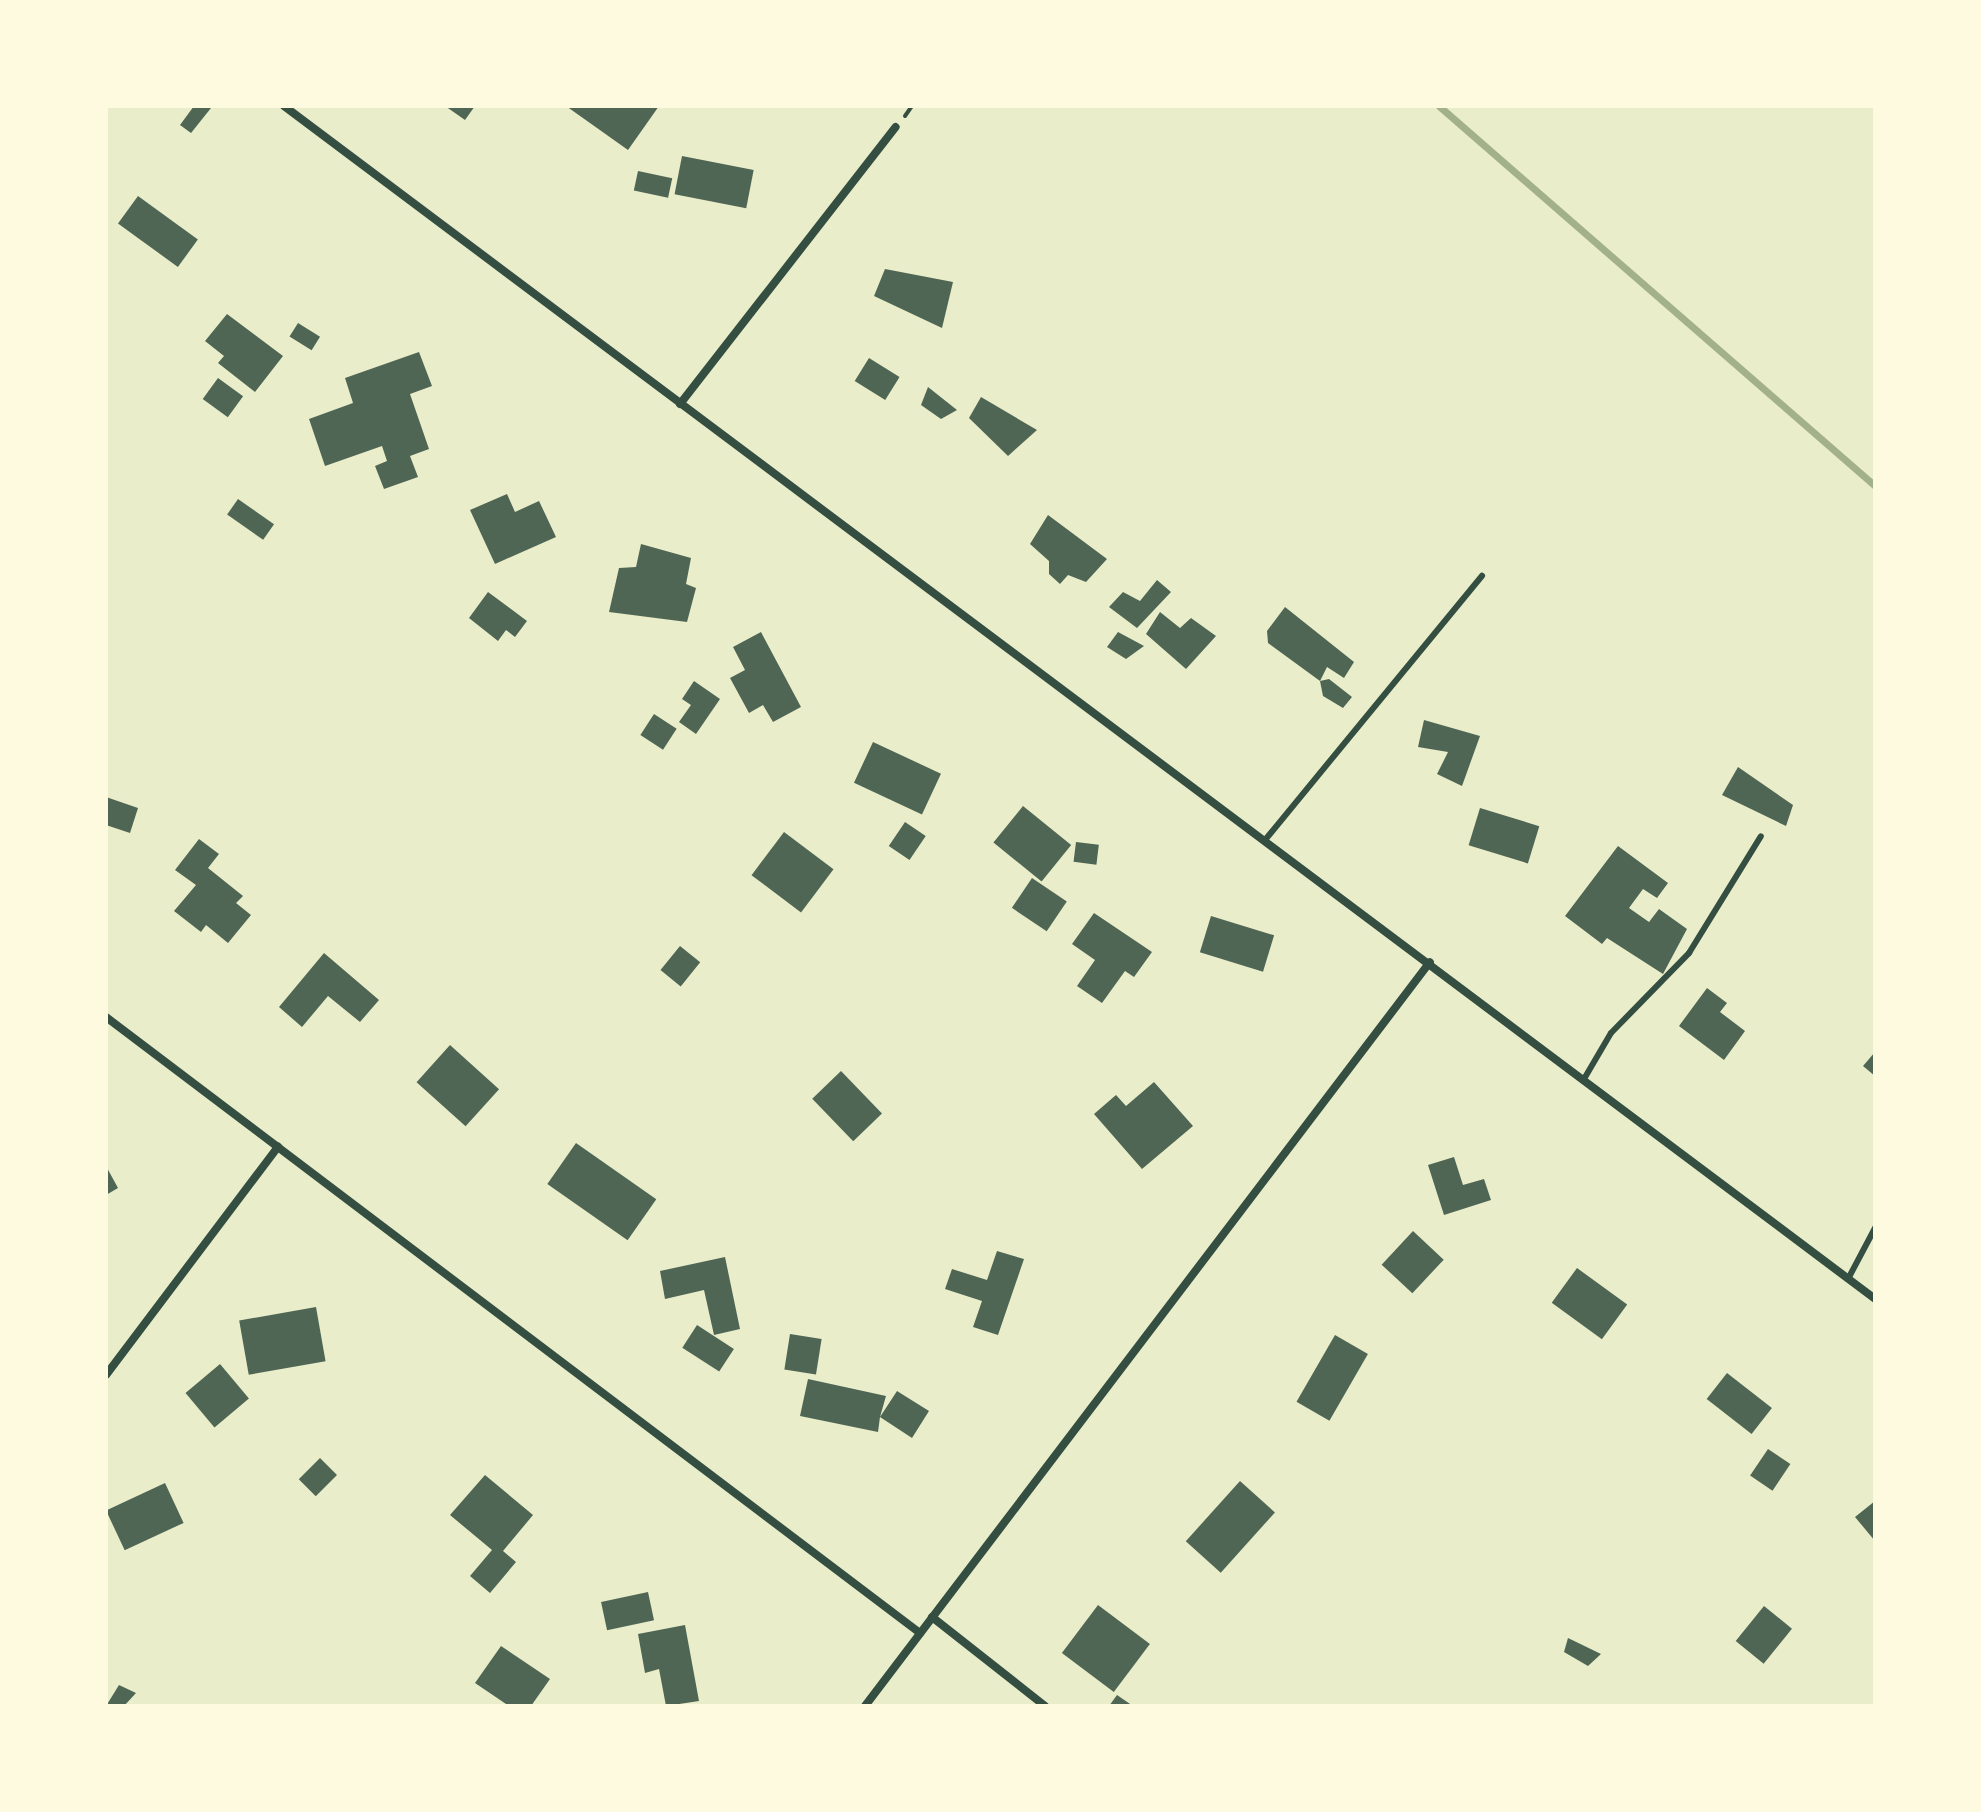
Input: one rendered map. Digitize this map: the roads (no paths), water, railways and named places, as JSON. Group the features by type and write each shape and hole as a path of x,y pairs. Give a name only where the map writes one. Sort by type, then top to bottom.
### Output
{"street":[{"path":"284,106 1430,962 1875,1299"},
{"path":"680,404 896,127"},
{"path":"865,1706 1430,962"},
{"path":"106,1017 920,1633"},
{"path":"106,1375 278,1147"},
{"path":"932,1617 1045,1706"}],"lane":[{"path":"1265,840 1482,576"},
{"path":"1584,1079 1611,1033 1689,953 1761,836"},
{"path":"1848,1279 1875,1228"}],"waterway":[{"path":"1439,106 1875,486"}]}
